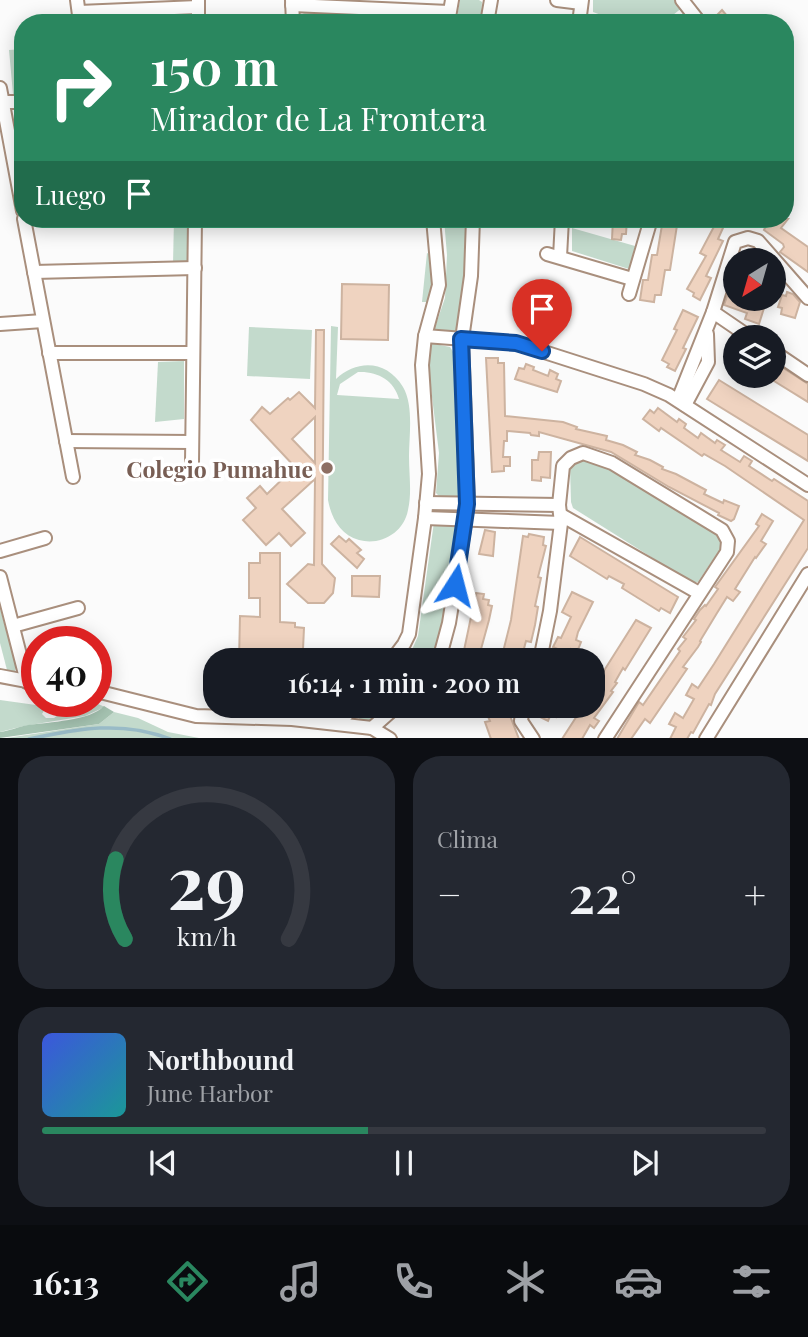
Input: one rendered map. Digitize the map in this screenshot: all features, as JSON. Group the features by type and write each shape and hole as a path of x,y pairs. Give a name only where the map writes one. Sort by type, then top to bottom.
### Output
{"street":[{"path":"557,0 582,1"},
{"path":"682,0 693,14"},
{"path":"292,2 450,12"},
{"path":"79,11 198,4"},
{"path":"0,88 14,161"},
{"path":"26,228 73,477"},
{"path":"192,463 195,228"},
{"path":"401,648 409,634 429,474 422,365 425,336 439,285 434,228"},
{"path":"442,648 449,623 467,504 461,339 471,276 473,228"},
{"path":"560,228 554,256 632,279"},
{"path":"629,294 648,228"},
{"path":"681,403 735,243 743,238 758,241 808,298"},
{"path":"34,272 195,268"},
{"path":"713,312 732,325"},
{"path":"0,324 43,321"},
{"path":"425,336 516,343 644,384 681,403 808,485"},
{"path":"50,353 192,353"},
{"path":"786,360 808,375"},
{"path":"66,442 192,442"},
{"path":"542,648 550,611 563,466 571,458 583,453 612,463 718,527 726,535 727,552 605,738"},
{"path":"426,503 467,504 560,514 699,593"},
{"path":"425,517 465,520 560,514"},
{"path":"0,551 45,538"},
{"path":"706,738 808,574"},
{"path":"0,577 21,650"},
{"path":"13,626 78,608"},
{"path":"1,673 21,679"},
{"path":"112,695 196,716 292,719 339,724 372,728 390,738"},
{"path":"339,724 344,718"},
{"path":"372,728 383,718"},
{"path":"520,718 533,738"}],"green space":[{"path":"460,0 482,2 481,14 458,14"},
{"path":"593,0 678,0 683,7 674,14 593,12"},
{"path":"304,8 393,14 303,14"},
{"path":"9,50 14,50 14,94 13,94"},
{"path":"174,228 192,228 191,265 173,264"},
{"path":"445,228 468,228 459,327 454,334 434,330 445,298 447,255"},
{"path":"572,228 635,246 629,269 572,251"},
{"path":"427,253 435,257 437,277 430,302 422,302"},
{"path":"331,326 338,327 336,379 353,368 371,365 389,372 403,387 410,412 410,490 408,510 402,525 390,536 375,541 352,538 342,530 331,513 328,500","holes":["358,372 384,378 397,392 399,399 337,395 340,384"]},
{"path":"249,327 312,330 310,379 247,376"},
{"path":"430,343 450,347 455,355 457,424 464,493 460,500 441,498 436,493 439,453 429,373"},
{"path":"184,361 184,419 155,422 158,362"},
{"path":"578,459 611,469 721,536 722,546 698,582 691,582 573,508 570,467"},
{"path":"434,522 454,522 458,528 437,648 413,648 418,636"},
{"path":"0,608 16,667 15,671 10,672 7,670 0,643"},
{"path":"0,700 21,703 21,717 79,717 24,726 0,732"},
{"path":"114,712 138,718 168,732 199,738 7,738 99,724 112,717"},
{"path":"108,717 99,724 0,738 0,732 79,718"},
{"path":"359,718 376,718 369,724 359,721"}],"building":[{"path":"613,228 626,228 621,240 612,239"},
{"path":"662,228 677,228 670,270 665,270 661,295 655,295 654,302 640,300 643,280 648,280 652,255 657,255"},
{"path":"713,228 723,228 718,239 723,241 706,276 711,278 700,300 687,289 706,256 700,253"},
{"path":"765,228 781,228 808,247 808,272 786,256 783,244 764,230"},
{"path":"342,284 389,285 388,340 341,339"},
{"path":"787,292 793,294 800,302 795,318 781,314 786,312"},
{"path":"683,310 698,317 675,371 667,367 669,364 662,360 677,330 674,329"},
{"path":"744,312 763,312 759,324 745,319 747,313"},
{"path":"316,330 324,330 322,564 335,578 333,593 324,603 308,603 287,584 308,564 314,565 315,479 282,509 305,533 291,546 279,533 266,545 243,520 256,508 247,498 260,486 267,494 295,467 251,420 262,407 270,414 299,392 315,408","holes":["315,417 315,463 292,439"]},
{"path":"486,358 498,358 498,363 504,363 505,416 563,422 577,427 576,429 607,436 606,440 637,452 635,455 650,460 663,467 662,469 706,490 704,494 723,503 724,500 739,506 734,519 731,521 718,515 719,513 611,452 539,432 539,436 507,431 503,457 510,457 510,466 504,466 504,471 492,472"},
{"path":"526,364 548,376 550,370 558,374 556,379 561,381 557,392 515,379 519,368 524,369"},
{"path":"786,370 808,384 808,402 785,388"},
{"path":"719,380 723,382 723,388 732,388 808,435 808,461 707,399"},
{"path":"658,408 677,422 679,419 686,424 684,428 698,438 701,433 715,443 717,440 725,445 721,450 740,462 744,456 752,461 749,466 808,501 808,548 715,694 711,705 709,704 688,738 670,738 676,727 669,724 675,713 683,718 694,699 686,695 692,684 698,688 804,520 725,466 704,454 702,456 643,419 650,410 654,413"},
{"path":"539,452 551,452 550,478 541,477 541,481 532,480 532,460 538,460"},
{"path":"762,514 773,521 761,541 766,544 735,589 740,592 733,601 727,597 683,667 687,669 650,723 645,719 632,738 618,738 639,702 643,705 680,651 678,649 686,639 683,637 759,526 756,524"},
{"path":"485,530 495,532 493,556 479,554"},
{"path":"529,534 544,537 543,545 546,546 538,577 541,578 535,606 538,607 535,625 531,642 526,641 524,648 504,648 511,620 523,536 528,537"},
{"path":"339,536 346,542 349,539 361,550 357,553 364,559 357,568 331,544"},
{"path":"580,537 678,597 670,613 661,608 659,611 622,588 624,584 609,576 607,579 570,556"},
{"path":"260,553 280,553 280,622 295,623 295,627 304,628 303,648 239,648 240,616 260,617 260,598 249,598 249,563 260,563"},
{"path":"352,576 380,576 379,597 352,596"},
{"path":"572,592 593,602 578,632 576,640 581,642 579,648 553,647 558,637 561,638 571,617 562,612"},
{"path":"476,593 484,594 483,599 489,600 488,605 492,606 481,648 465,648"},
{"path":"636,620 651,628 625,670 623,668 611,691 613,692 605,703 605,669"},
{"path":"489,718 511,718 519,738 491,738 485,722 490,721"},
{"path":"576,718 594,718 599,721 594,728 590,725 583,738 563,738"}],"waterway":[{"path":"34,738 100,728 135,730 167,738"}],"place":[{"name":"Colegio Pumahue","path":"327,468"}],"route":[{"path":"455,585 467,504 461,339 516,343 542,351"}]}
